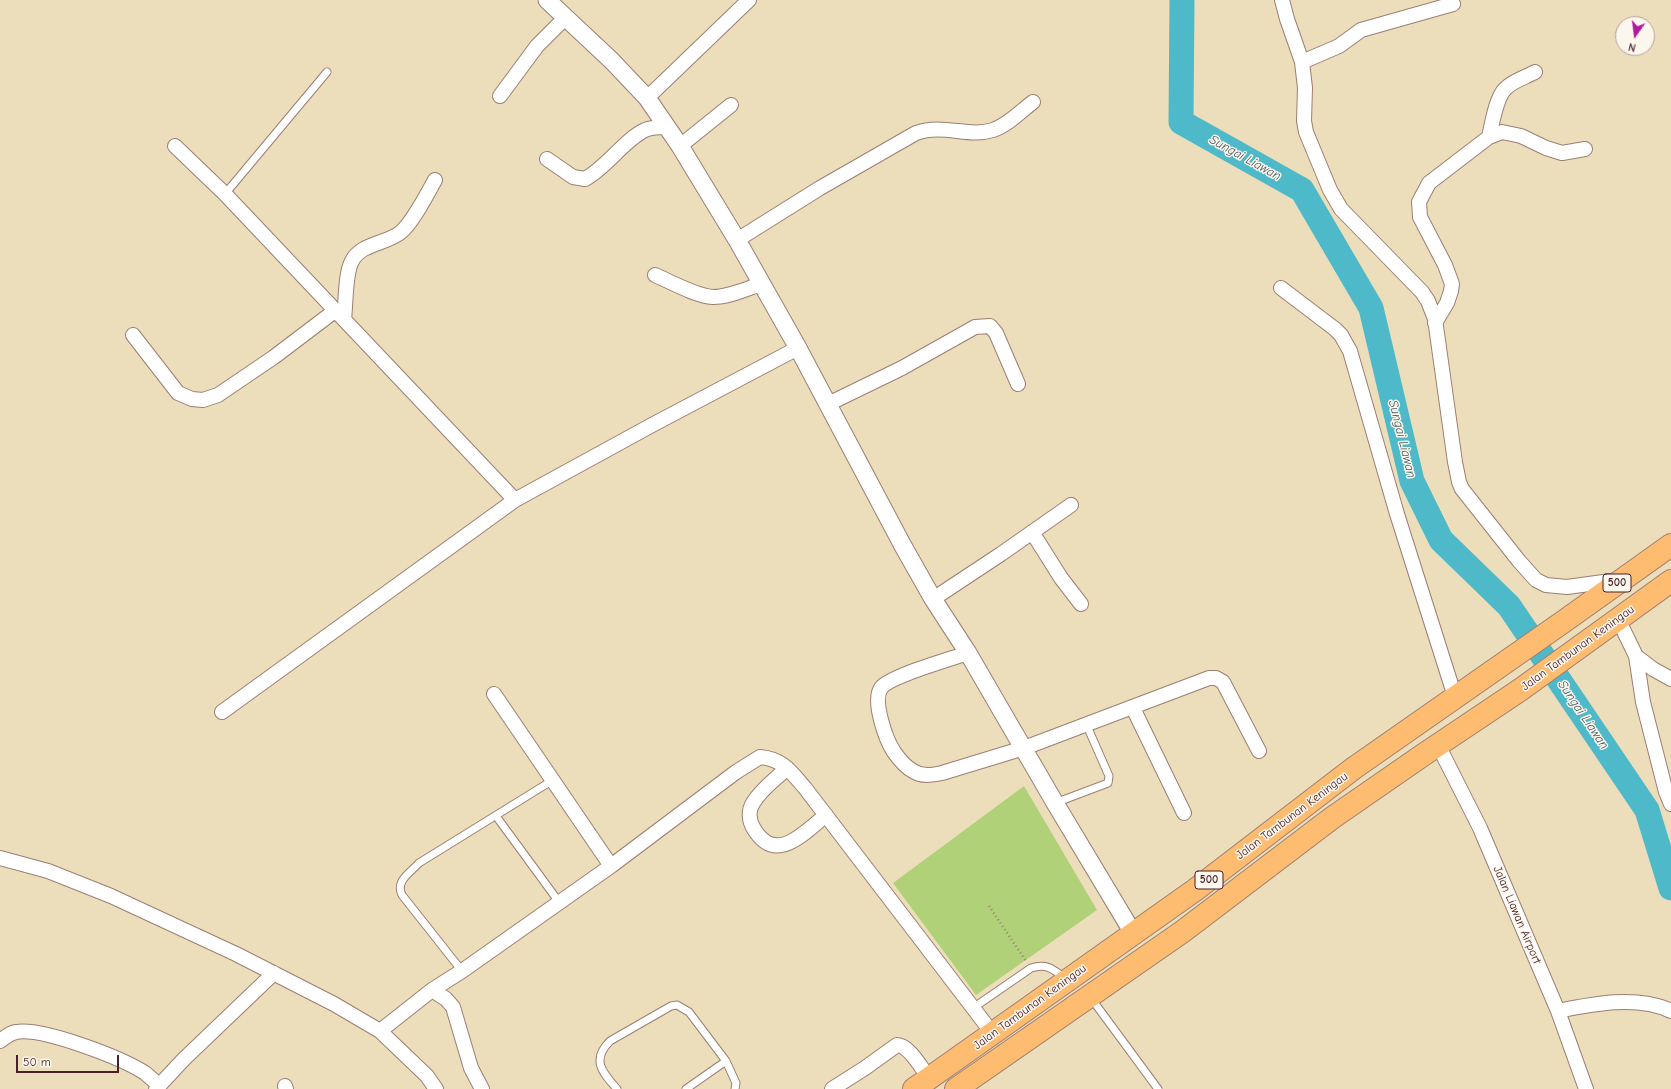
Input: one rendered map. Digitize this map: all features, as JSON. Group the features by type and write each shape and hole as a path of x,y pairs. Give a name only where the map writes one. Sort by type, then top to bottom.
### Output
{"main road":[{"name":"Jalan Tambunan Keningau","path":"922,1084 1195,890 1354,768 1671,545"},
{"path":"1647,562 1662,563 1671,561"},
{"name":"Jalan Tambunan Keningau","path":"956,1089 1182,932 1332,818 1520,690 1671,581"}],"street":[{"path":"547,0 612,61 647,98 680,146 737,240 798,348 903,546 933,599 968,653 1133,933"},
{"path":"647,98 749,0"},
{"path":"1282,0 1302,62 1305,88 1304,121 1306,132 1330,190 1341,209 1422,292 1431,308 1435,323 1455,462 1462,489 1514,555 1536,580 1546,585 1567,587 1622,579"},
{"path":"1302,62 1339,46 1361,30 1453,4"},
{"path":"500,96 537,46 566,17"},
{"path":"1489,137 1500,98 1504,90 1510,85 1535,72"},
{"path":"737,240 820,188 916,133 937,128 980,132 991,131 1006,123 1033,102"},
{"path":"680,146 731,105"},
{"path":"547,159 573,177 585,179 596,172 641,133 651,128 667,127"},
{"path":"1435,323 1447,303 1452,284 1446,265 1420,216 1419,202 1429,183 1489,137 1502,132 1521,136 1546,148 1562,153 1585,149"},
{"path":"175,146 226,194 515,500"},
{"path":"133,335 178,393 192,399 203,400 218,395 340,314 353,258 360,251 393,237 403,231 436,180"},
{"path":"655,275 692,291 712,297 725,296 761,284"},
{"path":"1281,288 1335,329 1341,335 1350,351 1397,514 1455,697"},
{"path":"828,404 902,368 970,330 982,326 990,326 996,333 1018,384"},
{"path":"222,712 515,500 652,425 798,348"},
{"path":"933,599 1071,505"},
{"path":"1032,532 1049,560 1081,604"},
{"path":"1618,619 1636,656 1643,702 1666,792 1671,804"},
{"path":"968,653 894,679 881,688 878,699 879,709 887,739 902,764 912,771 929,776 951,771 1087,726 1209,678 1216,678 1223,682 1259,751"},
{"path":"1636,656 1653,669 1671,679"},
{"path":"494,694 611,866"},
{"path":"1133,708 1184,813"},
{"name":"Jalan Liawan Airport","path":"1438,745 1480,828 1558,1012 1586,1089"},
{"path":"380,1031 432,990 462,971 611,866 736,772 760,757 774,759 787,768 826,815 993,1034"},
{"path":"787,768 758,796 752,804 749,816 751,823 762,840 766,844 772,846 779,846 789,843 800,837 826,815"},
{"path":"0,858 48,871 111,896 274,973 334,1004 380,1031 427,1076 436,1089"},
{"path":"0,1041 16,1032 28,1032 65,1040 105,1054 130,1065 146,1074 157,1087 274,973"},
{"path":"432,990 446,999 453,1007 471,1068 482,1089"},
{"path":"1558,1012 1598,1004 1618,1003 1644,1003 1662,1007 1671,1011"},
{"path":"832,1089 897,1045 902,1046 909,1051 922,1084"}],"lane":[{"path":"226,194 327,72"},
{"path":"1055,803 1108,784 1109,776 1087,726"},
{"path":"462,971 402,896 399,890 399,884 419,863 553,780"},
{"path":"496,816 559,902"},
{"path":"973,1008 1030,968 1041,965 1050,968 1068,980"},
{"path":"1089,997 1158,1089"},
{"path":"617,1089 604,1074 600,1066 600,1058 604,1047 610,1041 671,1006 677,1005 690,1012 726,1061 736,1083 735,1089"},
{"path":"686,1089 726,1061"}],"path":[{"path":"989,906 1030,968"}],"green space":[{"path":"1024,786 1097,910 976,995 893,883"}],"waterway":[{"name":"Sungai Liawan","path":"1182,0 1181,122 1302,190 1371,308 1412,481 1441,540 1509,606 1647,810 1671,888"}]}
